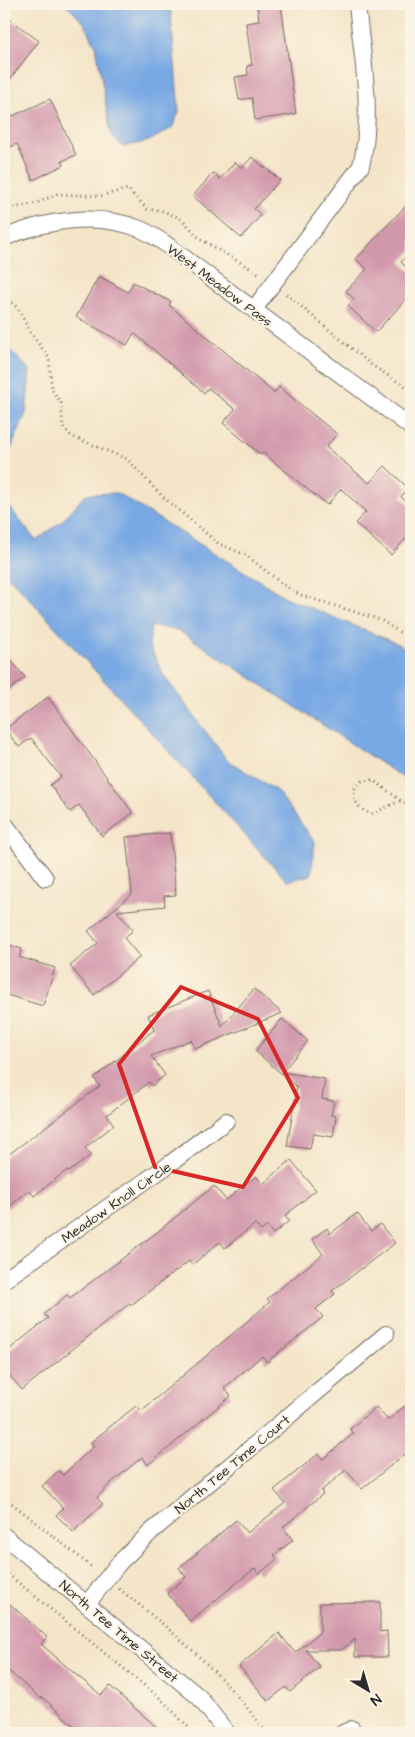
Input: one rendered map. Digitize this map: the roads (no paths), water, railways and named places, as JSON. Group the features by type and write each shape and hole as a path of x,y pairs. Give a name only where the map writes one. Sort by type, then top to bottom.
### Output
{"street":[{"path":"254,309 362,166 368,141 368,118 357,4"},
{"name":"West Meadow Pass","path":"4,238 47,224 82,220 116,223 140,229 163,242 411,427"},
{"path":"4,823 45,878"},
{"name":"Meadow Knoll Circle","path":"4,1280 171,1163 226,1121"},
{"name":"North Tee Time Court","path":"87,1604 119,1563 152,1530 386,1334"},
{"name":"North Tee Time Street","path":"4,1536 199,1697 227,1733"}],"water":[{"path":"65,4 170,4 179,112 172,128 149,141 123,147 111,135 96,46 84,23"},
{"path":"4,344 30,370 26,413 4,465"},
{"path":"117,493 287,598 398,644 411,655 411,783 178,630 151,626 149,645 164,676 227,760 277,791 315,842 311,875 287,881 4,571 4,500 36,541 63,520 86,494"}]}
